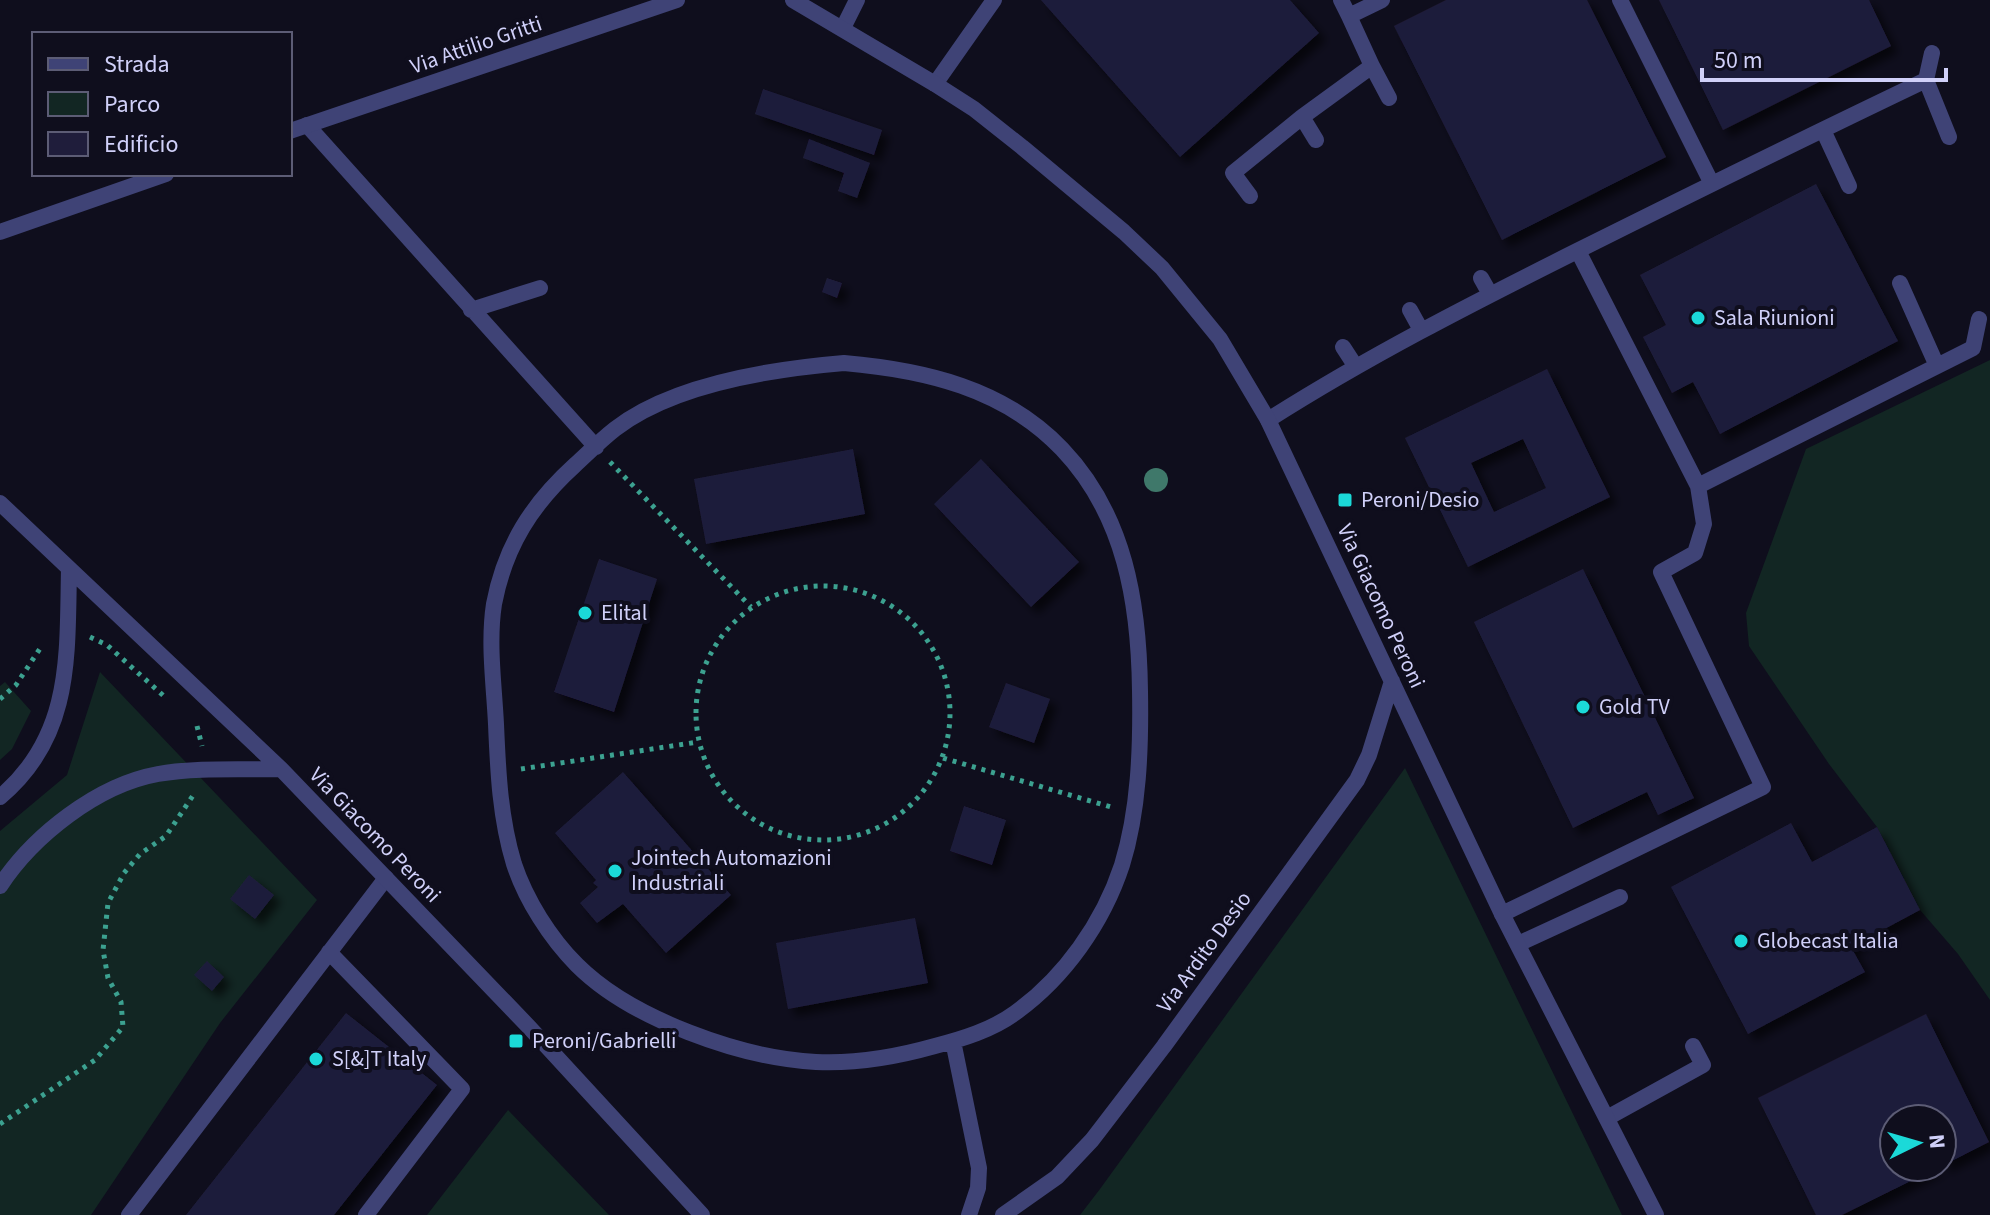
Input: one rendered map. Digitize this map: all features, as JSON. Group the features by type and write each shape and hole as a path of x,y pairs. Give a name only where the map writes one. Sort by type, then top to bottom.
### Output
{"street":[{"name":"Via Attilio Gritti","path":"292,130 677,0"},
{"name":"Via Giacomo Peroni","path":"793,0 974,109 1022,147 1162,268 1220,339 1268,420 1502,914 1656,1215"},
{"path":"843,28 857,0"},
{"path":"935,84 994,0"},
{"path":"1341,0 1389,98"},
{"path":"1349,16 1382,0"},
{"path":"1620,0 1711,182"},
{"path":"1932,53 1926,80 1949,137"},
{"path":"1250,196 1233,173 1372,66"},
{"path":"1268,420 1421,330 1490,294 1711,182 1926,80"},
{"path":"1302,117 1316,140"},
{"path":"307,125 596,447"},
{"path":"1823,130 1849,186"},
{"path":"0,232 160,176"},
{"path":"1502,914 1763,787 1661,572 1695,553 1704,524 1698,486 1578,251"},
{"path":"1481,278 1490,294"},
{"path":"1900,283 1937,366"},
{"path":"471,310 540,288"},
{"path":"1410,310 1421,330"},
{"path":"1698,486 1973,348 1979,319"},
{"path":"1343,347 1356,367"},
{"path":"844,363 924,373 994,397 1021,414 1063,450 1107,512 1122,548 1138,629 1141,718 1133,813 1122,864 1107,900 1066,966 1012,1016 953,1041 863,1061 813,1062 716,1044 636,1006 597,982 576,964 549,931 529,899 503,822 497,773 491,649 495,603 508,559 526,516 562,477 618,426 668,399 727,382 812,366 844,363"},
{"name":"Via Giacomo Peroni","path":"0,503 281,769 529,1027 702,1215"},
{"path":"0,797 30,767 51,729 64,689 69,569"},
{"name":"Via Ardito Desio","path":"1003,1215 1057,1177 1092,1140 1182,1021 1357,780 1369,755 1392,681"},
{"path":"0,886 36,842 75,812 113,790 158,774 281,769"},
{"path":"129,1215 386,878"},
{"path":"1518,944 1620,897"},
{"path":"329,952 462,1089 366,1215"},
{"path":"953,1041 979,1168 978,1188 969,1215"},
{"path":"1607,1118 1703,1065 1693,1046"}],"path":[{"path":"596,447 751,607"},
{"path":"827,585 866,592 902,612 929,641 946,678 951,718 943,758 926,790 901,816 868,833 833,842 797,839 763,827 734,805 712,776 698,742 695,704 704,667 722,633 751,607 787,590 827,585"},
{"path":"0,699 16,685 48,637 67,627 107,645 176,707"},
{"path":"0,1124 95,1060 123,1027 121,1002 108,978 103,950 108,903 124,873 140,854 166,836 190,803 205,770 199,728 188,717"},
{"path":"497,773 698,742"},
{"path":"943,758 1133,813"}],"green space":[{"path":"1990,360 1990,1000 1958,954 1920,910 1877,827 1829,764 1749,646 1746,613 1806,449"},
{"path":"100,672 317,900 220,1023 91,1215 0,1215 0,831 67,775"},
{"path":"5,682 31,711 12,749 0,760 0,686"},
{"path":"1405,768 1622,1215 1080,1215 1100,1189"},
{"path":"508,1110 609,1215 427,1215"}],"building":[{"path":"1041,0 1290,0 1319,33 1180,157"},
{"path":"1446,0 1587,0 1666,157 1502,240 1394,26"},
{"path":"1659,0 1869,0 1891,46 1723,130"},
{"path":"763,89 882,130 874,155 755,114"},
{"path":"809,139 870,163 857,198 838,191 844,173 803,158"},
{"path":"1816,184 1898,341 1720,434 1693,382 1672,393 1643,337 1666,325 1640,275"},
{"path":"827,278 842,283 837,298 822,292"},
{"path":"1547,369 1610,497 1468,567 1405,438","holes":["1523,439 1546,488 1494,512 1471,463"]},
{"path":"853,449 865,514 706,544 694,479"},
{"path":"981,459 1079,562 1031,607 934,504"},
{"path":"599,559 657,579 614,712 554,692"},
{"name":"Gold TV","path":"1583,569 1694,798 1658,815 1647,792 1573,828 1474,622"},
{"path":"1006,683 1050,699 1034,743 989,727"},
{"path":"623,772 731,895 666,953 623,904 597,923 580,903 598,887 593,883 596,880 555,833"},
{"path":"964,806 1006,820 992,865 950,851"},
{"path":"1791,823 1812,862 1877,827 1920,910 1851,947 1865,972 1748,1034 1671,887"},
{"path":"249,875 274,895 255,919 230,899"},
{"path":"915,918 928,983 788,1009 776,943"},
{"path":"207,961 224,977 212,991 194,975"},
{"path":"346,1013 437,1085 334,1215 186,1215"},
{"path":"1926,1014 1989,1142 1958,1158 1958,1103 1878,1103 1878,1183 1907,1183 1842,1215 1816,1215 1758,1098"}],"place":[{"name":"Sala Riunioni","path":"1698,318"},
{"name":"Peroni/Desio","path":"1345,500"},
{"name":"Elital","path":"585,613"},
{"name":"Gold TV","path":"1583,707"},
{"name":"Jointech Automazioni Industriali","path":"615,871"},
{"name":"Globecast Italia","path":"1741,941"},
{"name":"Peroni/Gabrielli","path":"516,1041"},
{"name":"S[&]T Italy","path":"316,1059"}]}
